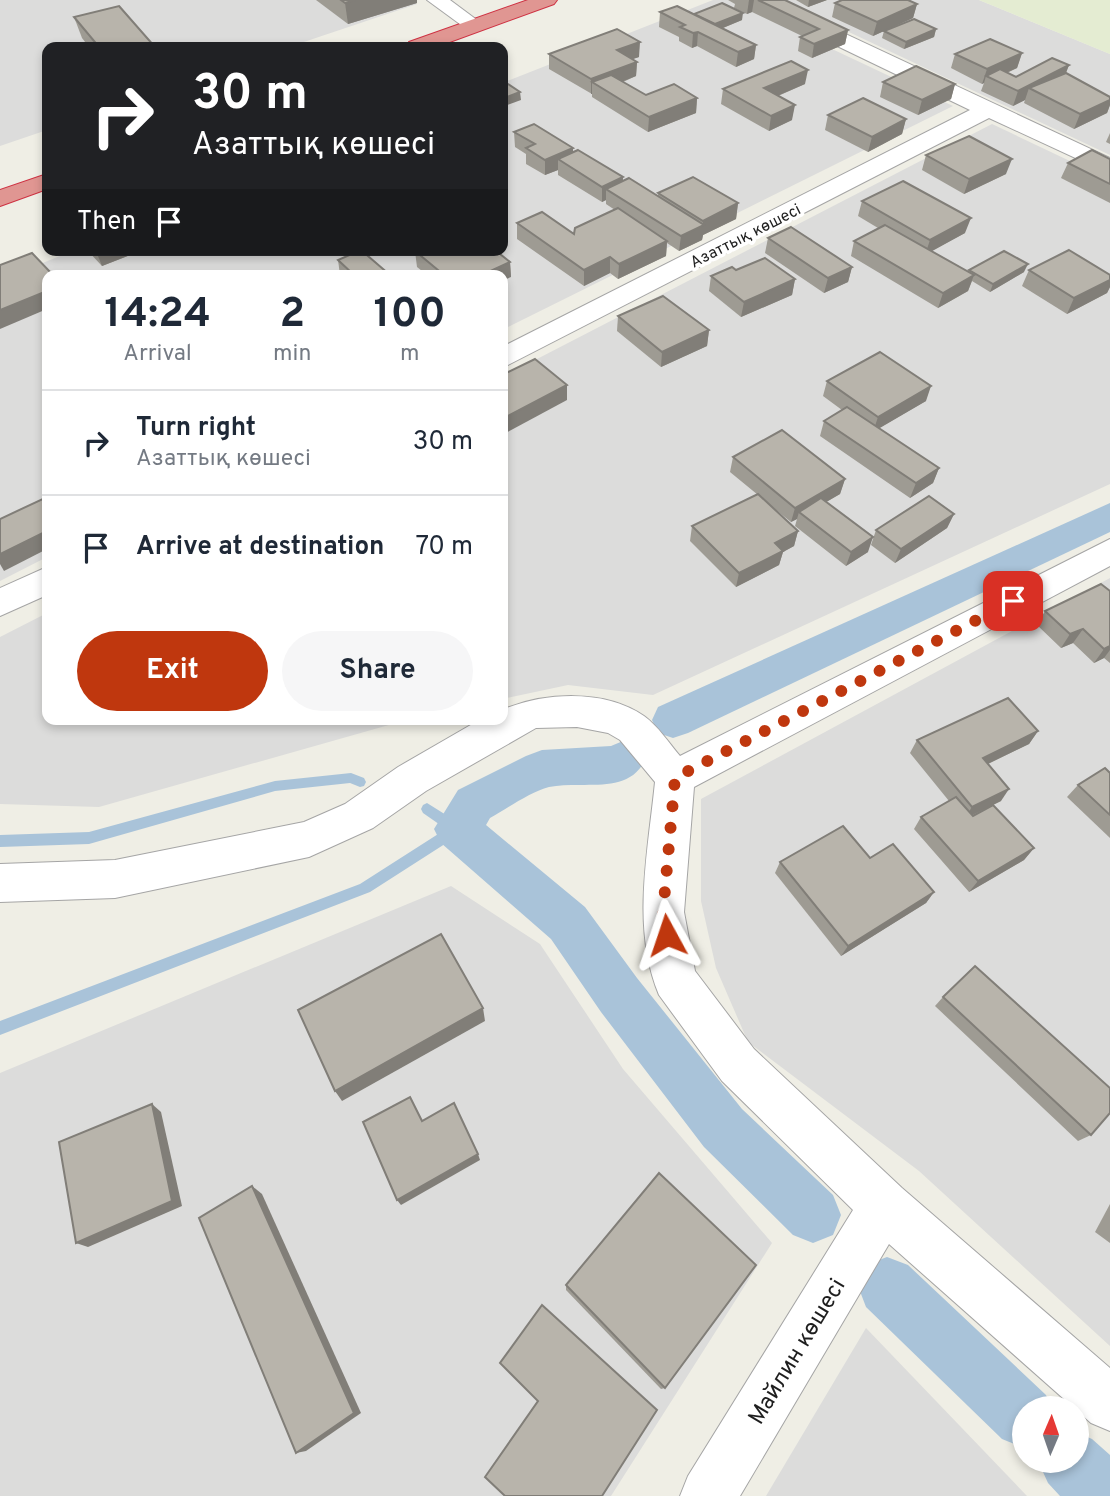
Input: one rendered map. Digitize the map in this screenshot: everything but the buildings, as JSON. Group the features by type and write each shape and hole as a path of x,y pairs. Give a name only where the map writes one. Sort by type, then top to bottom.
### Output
{"highway":[{"path":"430,42 547,0"},
{"path":"0,198 42,183"}],"street":[{"path":"438,0 475,26"},
{"path":"757,0 1110,167"},
{"name":"Азаттық көшесі","path":"508,356 987,110"},
{"path":"675,778 1110,551"},
{"path":"0,603 42,582"},
{"path":"508,724 533,713 577,712 617,719 633,729 675,778 663,912 675,980 738,1065 884,1206 1110,1404"},
{"path":"0,883 115,879 309,839 359,816 423,772 506,725"},
{"name":"Майлин көшесі","path":"708,1496 884,1206"}],"shaded area":[{"path":"0,0 411,0 417,4 304,42 42,42 42,132 0,146"},
{"path":"713,0 728,0 953,106 508,327 508,270 42,270 42,560 0,581 0,280 60,256 508,256 508,81"},
{"path":"781,0 979,0 1110,54 1110,155"},
{"path":"992,124 1110,180 1110,484 653,695 568,685 508,698 508,374"},
{"path":"1110,578 1110,1346 919,1171 748,1042 716,968 701,901 701,799"},
{"path":"42,616 42,725 389,725 99,807 0,804 0,637"},
{"path":"451,886 540,944 623,1069 772,1243 611,1496 0,1496 0,1073"},
{"path":"866,1328 1027,1496 766,1496"}],"green space":[{"path":"979,0 1110,0 1110,54"}],"waterway":[{"path":"673,720 1110,516"},
{"path":"623,760 617,764 542,769 474,804 457,829 568,923 619,995 723,1128 813,1215"},
{"path":"0,841 89,838 275,786 351,778 360,782"},
{"path":"0,1028 365,888 457,829 427,809"},
{"path":"887,1286 1012,1406"},
{"path":"1083,1474 1106,1496"}],"route":[{"path":"667,935 663,912 675,778 1013,601"}]}
